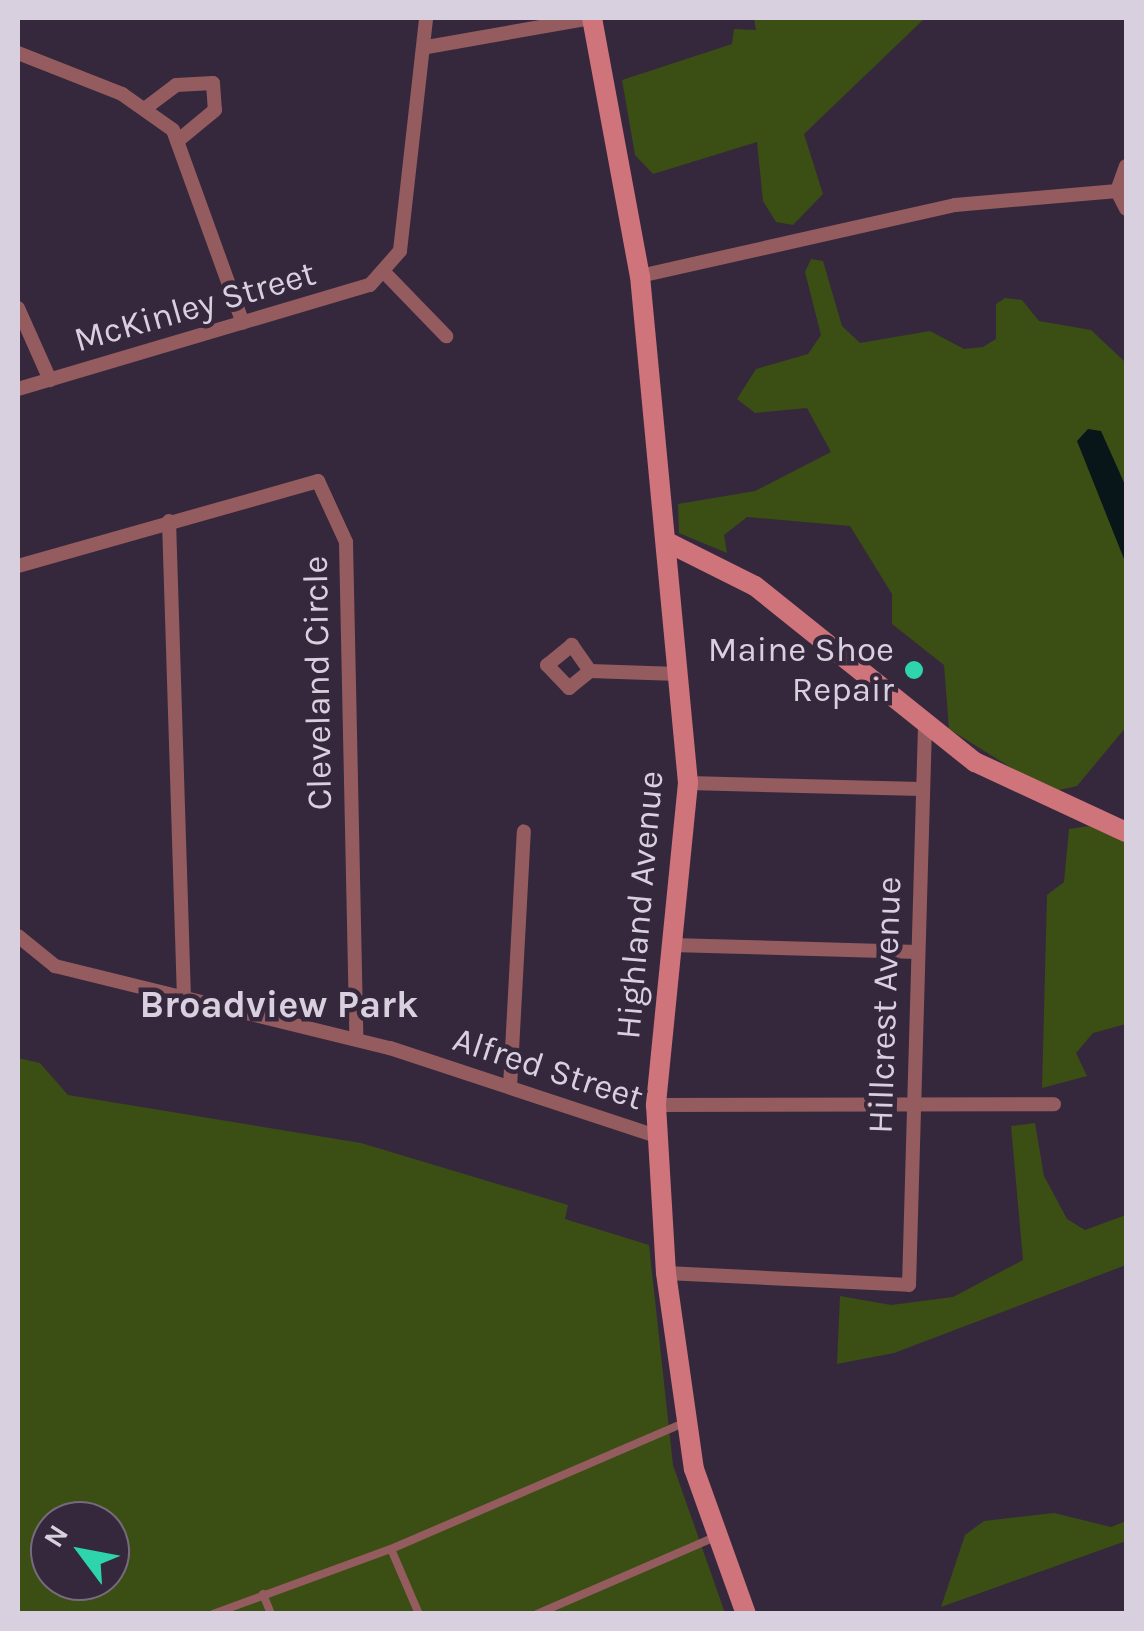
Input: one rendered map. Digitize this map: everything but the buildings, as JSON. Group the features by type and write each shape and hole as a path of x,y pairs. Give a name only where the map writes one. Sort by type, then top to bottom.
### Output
{"street":[{"path":"426,18 427,47 400,251 384,271 446,336"},
{"path":"427,47 592,18"},
{"name":"Highland Avenue","path":"592,18 640,276 669,543 688,783 656,1105 666,1273 684,1423 713,1538 746,1614"},
{"path":"18,53 147,107 180,140 243,324"},
{"path":"147,107 176,85 214,83 215,110 180,140"},
{"path":"1126,166 1118,190 1126,209"},
{"path":"640,276 955,205 1118,190"},
{"name":"McKinley Street","path":"18,388 344,296 384,271"},
{"path":"18,308 50,380"},
{"name":"Cleveland Circle","path":"169,521 318,481 342,525 356,1039"},
{"path":"18,566 169,521 184,996"},
{"path":"669,543 755,586 926,728 1006,780 1126,832"},
{"path":"590,672 678,674"},
{"name":"Hillcrest Avenue","path":"666,1273 909,1285 921,789 926,728"},
{"path":"688,783 921,789"},
{"path":"510,1087 524,831"},
{"name":"Alfred Street","path":"19,939 55,966 356,1039 656,1136"},
{"path":"671,945 918,952"},
{"path":"656,1105 913,1108 1054,1104"}],"lane":[{"path":"212,1614 390,1549 684,1423"},
{"path":"537,1614 713,1538"},
{"path":"390,1549 419,1614"},
{"path":"263,1594 271,1614"}],"green space":[{"path":"754,18 925,18 804,134 823,194 793,225 776,222 763,201 757,142 653,174 635,155 622,80 732,44 734,29 756,30"},
{"path":"811,259 823,261 842,326 860,343 930,331 964,349 983,347 996,339 996,304 1005,298 1022,300 1039,321 1091,330 1126,363 1126,727 1077,786 1050,792 949,729 944,665 892,624 892,594 850,526 747,517 724,535 727,553 679,533 678,504 755,491 831,452 807,408 755,413 737,399 756,369 808,354 821,335 805,272"},
{"path":"1089,826 1126,843 1126,1024 1093,1033 1076,1053 1087,1076 1042,1088 1047,895 1064,882 1069,829"},
{"path":"18,1058 40,1063 68,1095 361,1143 568,1205 565,1219 649,1245 673,1465 725,1613 18,1613"},
{"path":"1035,1123 1044,1176 1067,1219 1085,1230 1126,1215 1126,1265 894,1353 837,1364 840,1296 891,1305 953,1297 1023,1260 1011,1126"},
{"path":"1054,1513 1111,1527 1126,1521 1126,1541 941,1607 965,1535 984,1521"}],"shaded area":[{"path":"1088,429 1101,431 1126,487 1126,564 1077,441"}],"place":[{"name":"Maine Shoe Repair","path":"914,670"}],"district":[{"name":"Broadview Park","path":"279,1005"}]}
